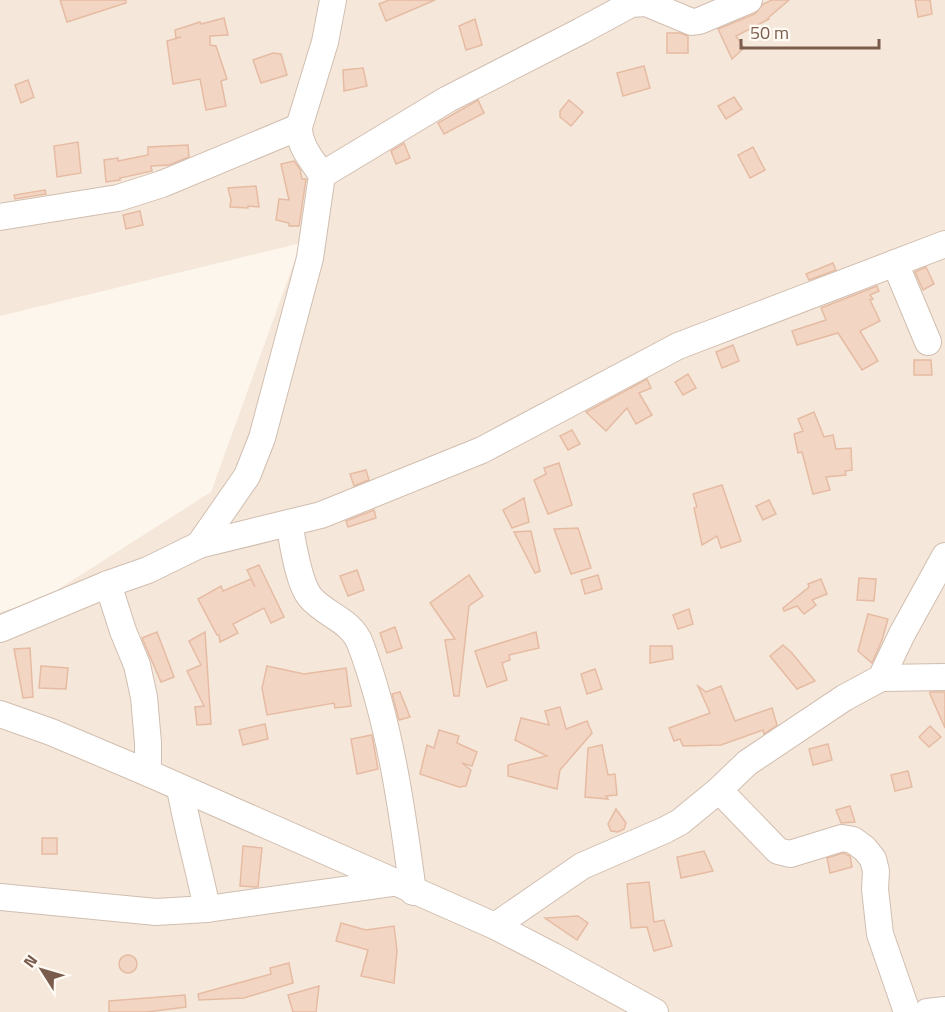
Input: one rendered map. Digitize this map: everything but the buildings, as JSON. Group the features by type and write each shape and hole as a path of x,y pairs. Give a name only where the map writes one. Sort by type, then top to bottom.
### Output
{"street":[{"path":"199,546 247,476 262,438 310,258 322,175 299,138 299,127 325,42 333,0"},
{"path":"322,175 448,99 631,4 646,3 692,22 749,0"},
{"path":"0,217 82,206 118,198 162,184 299,127"},
{"path":"0,629 108,584 148,570 199,546 321,515 482,450 678,346 945,244"},
{"path":"896,263 928,342"},
{"path":"289,523 302,580 309,596 324,610 345,622 359,640 380,710 400,795 403,887"},
{"path":"881,678 902,634 945,556"},
{"path":"108,584 137,665 144,697 148,773"},
{"path":"495,926 582,866 680,822 747,763 844,698 881,678 945,677"},
{"path":"0,714 51,732 148,773 495,926 656,1012"},
{"path":"180,788 189,838 200,873 207,909"},
{"path":"719,790 777,851 790,854 842,838 853,840 865,849 873,859 876,871 875,889 880,934 907,1012"},
{"path":"0,897 156,912 207,909 403,887"},
{"path":"927,1012 945,1010"}],"shaded area":[{"path":"0,0 945,0 945,1012 0,1012 0,612 43,599 211,492 301,243 0,316"}]}
